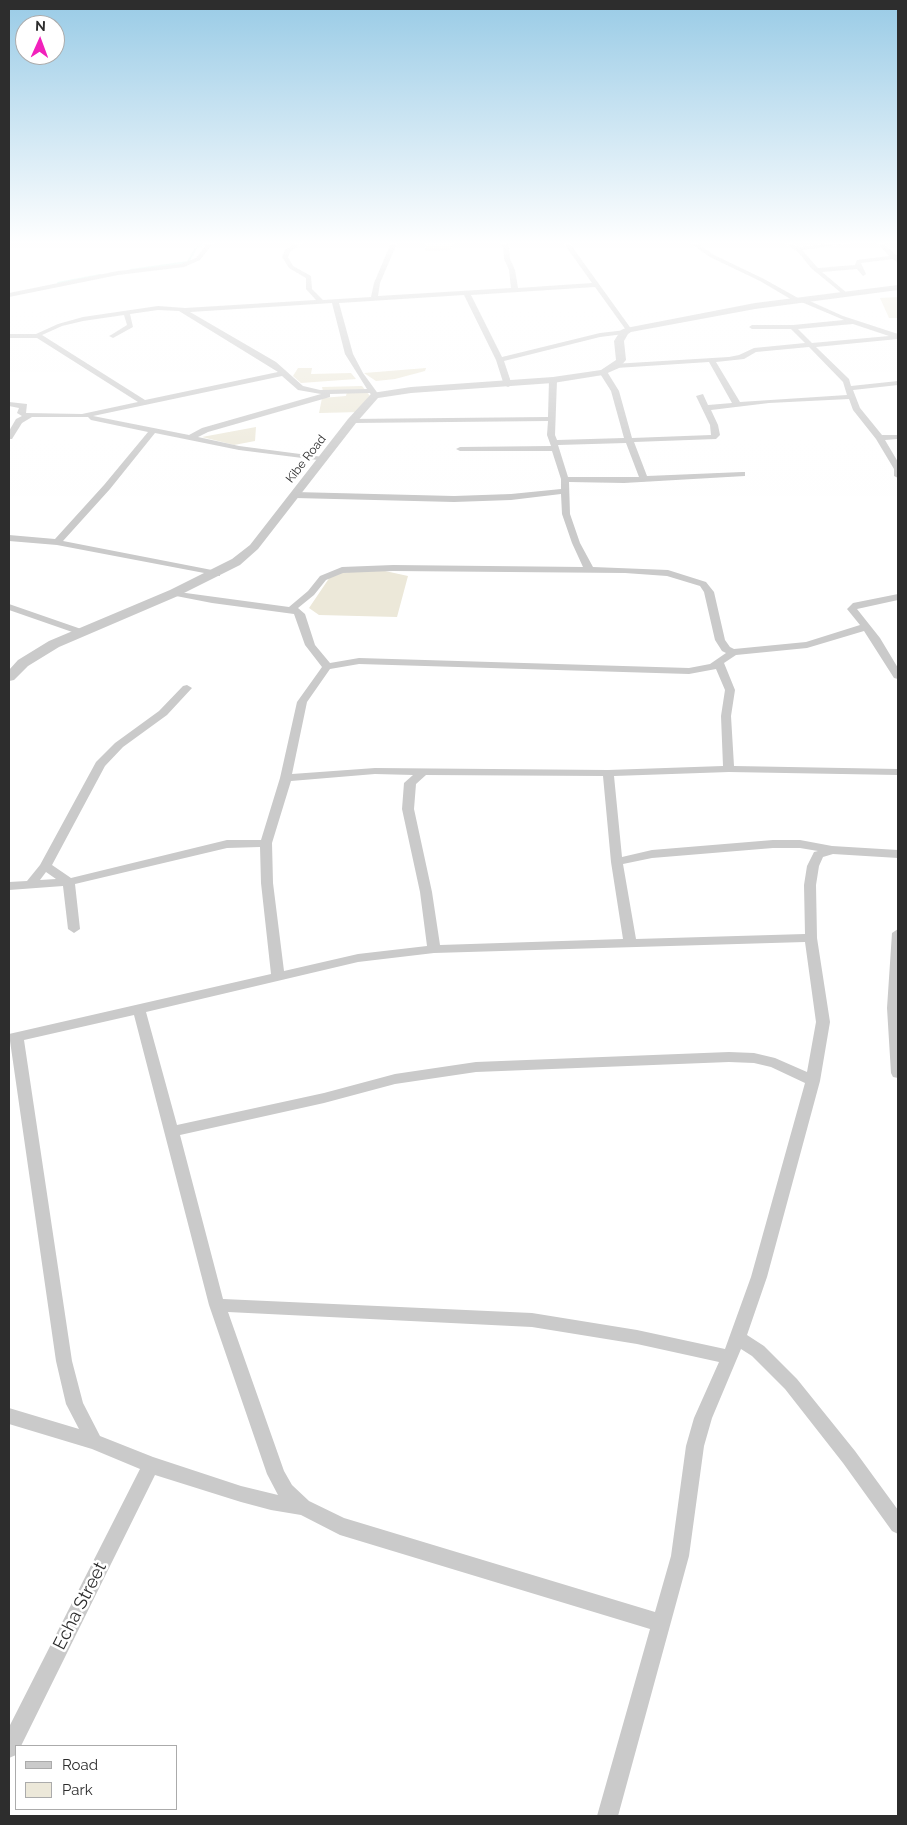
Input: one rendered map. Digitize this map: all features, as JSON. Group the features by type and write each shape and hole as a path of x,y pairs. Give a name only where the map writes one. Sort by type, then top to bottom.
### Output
{"street":[{"path":"38,336 44,331 58,326"},
{"path":"113,336 131,326"},
{"path":"211,326 284,373 301,388 334,393 373,393 508,385 603,372 616,366 736,359 754,350 898,337"},
{"path":"342,326 349,354 373,393"},
{"path":"484,326 500,360 508,385"},
{"path":"624,326 627,331"},
{"path":"500,360 600,335 649,326"},
{"path":"752,327 803,326"},
{"path":"866,326 898,337"},
{"path":"793,327 846,382 860,414 880,438 898,469 898,476"},
{"path":"616,366 621,360 619,341 627,331"},
{"path":"9,336 38,336 142,400 141,405"},
{"path":"712,360 737,404"},
{"path":"603,372 615,391 624,428 644,479"},
{"path":"9,404 24,406 22,414 101,416 141,405 284,373"},
{"path":"553,380 550,419 565,479 564,490 570,527 589,569"},
{"path":"849,388 898,383"},
{"path":"192,437 206,430 334,393"},
{"name":"Kibe Road","path":"9,677 38,652 217,574 236,562 254,547 373,393"},
{"path":"460,449 538,450 630,440 713,437 716,435 716,431 700,396"},
{"path":"706,408 737,404 852,397"},
{"path":"9,437 19,421 31,415"},
{"path":"101,416 152,433 171,433 239,448 323,458"},
{"path":"352,421 394,422 478,418 550,419"},
{"path":"57,542 152,433"},
{"path":"880,438 898,437"},
{"path":"565,479 644,479 742,474"},
{"path":"295,495 463,499 511,497 564,490"},
{"path":"9,538 57,542 217,574"},
{"path":"292,609 311,594 322,578 342,570 393,568 589,569 668,573 703,584 709,592 720,640 726,649 733,652 807,645 865,627"},
{"path":"174,593 212,600 292,609 300,614 310,644 327,667"},
{"path":"898,597 856,605 852,609 876,640 898,676"},
{"path":"9,608 81,632"},
{"path":"278,975 267,883 268,837 286,778 302,702 327,667 342,662 359,661 688,671 704,670 719,663 733,652"},
{"path":"719,663 730,690 726,716 729,769"},
{"path":"30,885 45,866 100,764 115,748 163,713 187,688"},
{"path":"286,778 356,772 424,771 608,774 729,769 898,772"},
{"path":"424,771 410,783 408,809 426,892 434,949"},
{"path":"608,774 617,862 630,943"},
{"path":"9,886 69,882 200,850 268,837"},
{"path":"617,862 652,854 772,844 800,844 832,850 898,854"},
{"path":"607,1816 680,1556 695,1446 703,1418 738,1338 759,1277 813,1081 823,1022 811,938 810,885 813,866 818,855 832,850"},
{"path":"45,866 69,882"},
{"path":"69,882 74,929"},
{"path":"898,933 894,1008 898,1073"},
{"path":"94,1442 75,1404 64,1361 13,1038 278,975 358,958 434,949 811,938"},
{"path":"139,1009 217,1305 276,1474 286,1491 302,1507"},
{"path":"170,1132 324,1098 395,1079 476,1067 730,1057 754,1058 775,1063 813,1081"},
{"path":"217,1305 532,1320 637,1337 730,1356"},
{"path":"738,1338 758,1351 791,1384 849,1457 898,1525"},
{"path":"9,1416 94,1442 151,1465 271,1502 302,1507 340,1526 660,1623"},
{"name":"Echa Street","path":"9,1748 151,1465"}],"green space":[{"path":"298,368 312,368 311,374 351,373 356,379 301,383 293,376"},
{"path":"426,368 425,371 395,379 376,381 364,373"},
{"path":"362,386 370,396 360,412 319,413 322,398 346,396 347,391 323,391 322,387"},
{"path":"256,427 255,441 234,445 202,437"},
{"path":"385,571 408,576 397,617 319,615 309,608 332,574"}]}
